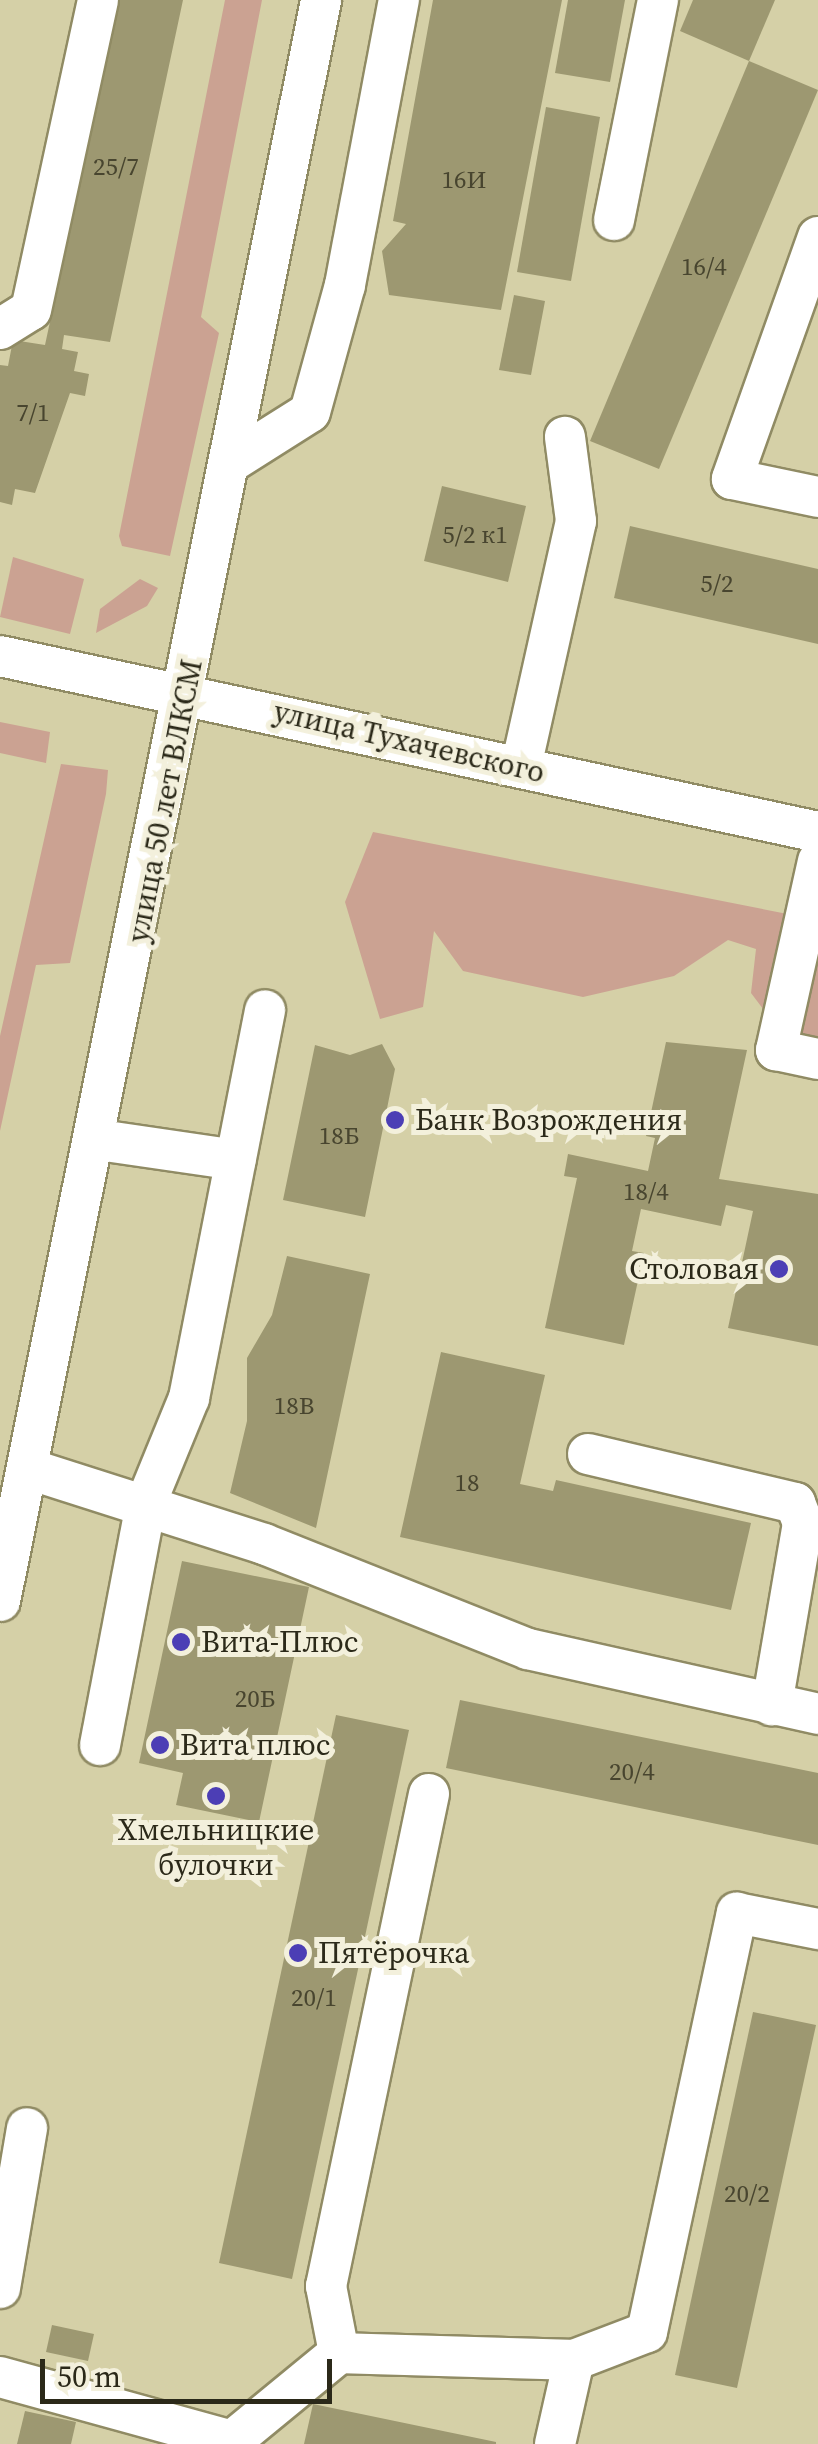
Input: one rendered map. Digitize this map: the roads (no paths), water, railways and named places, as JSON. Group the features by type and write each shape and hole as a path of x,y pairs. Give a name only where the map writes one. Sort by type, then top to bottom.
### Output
{"street":[{"path":"0,329 31,310 98,0"},
{"name":"улица 50 лет ВЛКСМ","path":"0,1601 99,1140 320,0"},
{"path":"231,462 310,412 346,285 399,0"},
{"path":"614,220 658,0"},
{"path":"818,238 732,478 818,497"},
{"path":"522,767 576,521 565,437"},
{"name":"улица Тухачевского","path":"0,656 818,832"},
{"path":"818,861 776,1050 818,1059"},
{"path":"100,1745 146,1503 190,1398 265,1010"},
{"path":"99,1140 236,1160"},
{"path":"588,1454 796,1502 803,1523 772,1705"},
{"path":"29,1469 146,1503 528,1649 818,1714"},
{"path":"339,2353 326,2286 429,1794"},
{"path":"0,2377 233,2442 339,2353 574,2360 647,2332 737,1913 818,1929"},
{"path":"0,2288 28,2128"},
{"path":"555,2444 574,2360"}],"place":[{"name":"Банк Возрождения","path":"395,1120"},
{"name":"Столовая","path":"779,1269"},
{"name":"Вита-Плюс","path":"181,1642"},
{"name":"Вита плюс","path":"160,1745"},
{"name":"Хмельницкие булочки","path":"216,1796"},
{"name":"Пятёрочка","path":"298,1953"}]}
